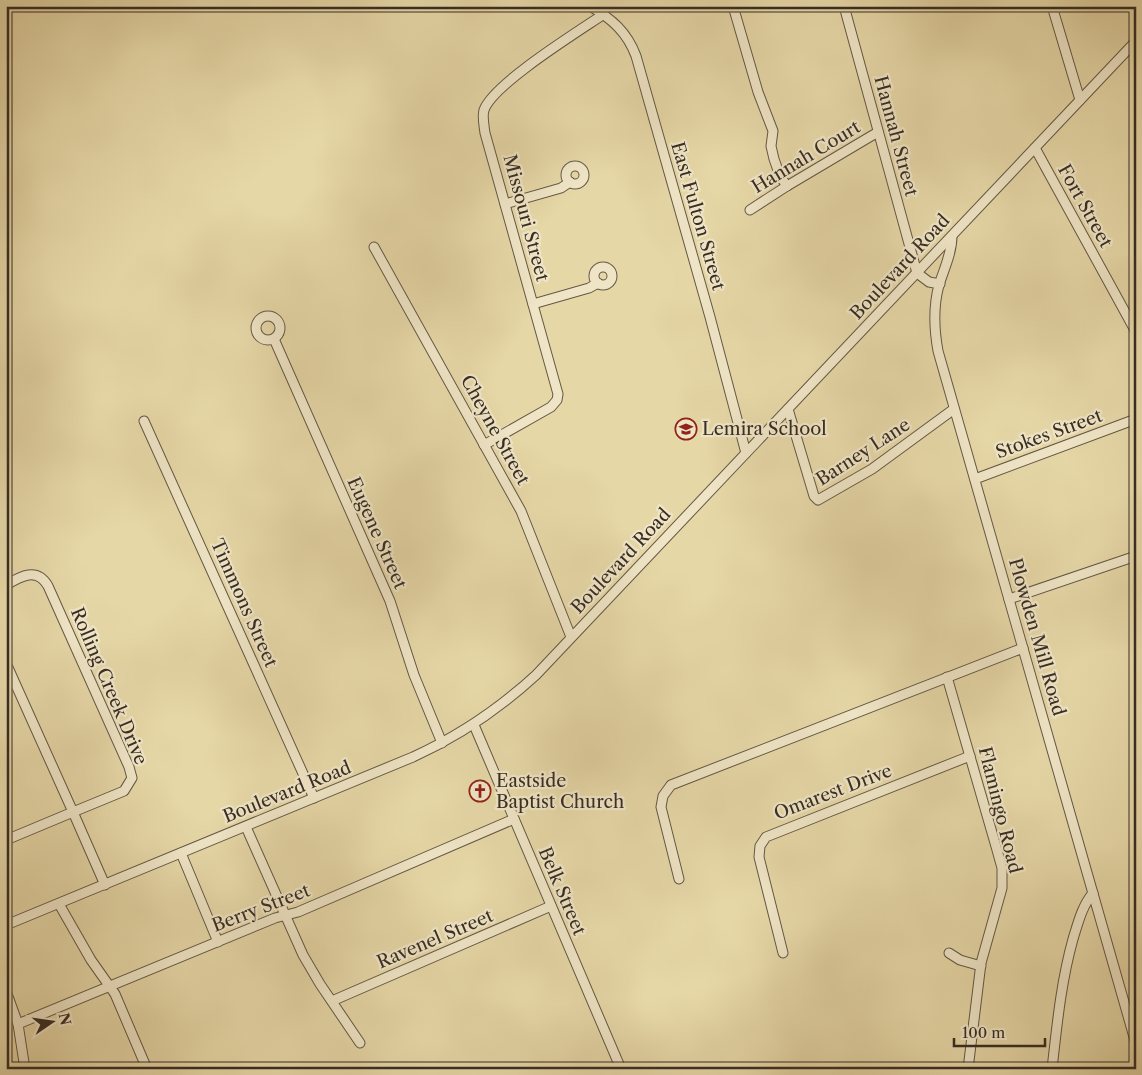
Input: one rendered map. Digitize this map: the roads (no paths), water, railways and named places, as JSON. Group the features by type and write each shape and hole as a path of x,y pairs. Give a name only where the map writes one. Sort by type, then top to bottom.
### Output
{"street":[{"name":"East Fulton Street","path":"590,6 604,14 623,31 636,56 710,317 746,453"},
{"path":"733,6 758,92 773,131 771,146 774,158 780,176 786,186"},
{"name":"Hannah Street","path":"844,6 916,274"},
{"path":"1052,6 1080,100"},
{"name":"Missouri Street","path":"484,445 551,408 557,400 557,391 485,133 484,112 487,104 518,74 559,43 604,14"},
{"name":"Boulevard Road","path":"6,925 413,758 474,725 518,691 1136,41"},
{"name":"Hannah Court","path":"750,210 786,186 878,132"},
{"name":"Fort Street","path":"1035,148 1135,330"},
{"path":"505,204 561,188 570,182"},
{"name":"Plowden Mill Road","path":"952,236 952,247 940,284 935,314 935,336 954,409 1136,1044"},
{"name":"Cheyne Street","path":"374,247 521,512 571,637"},
{"path":"916,274 929,282 940,284"},
{"path":"533,304 590,288 598,283"},
{"name":"Eugene Street","path":"274,339 390,601 414,675 442,743"},
{"name":"Barney Lane","path":"788,409 814,496 818,500 872,469 954,409"},
{"name":"Stokes Street","path":"974,479 1136,419"},
{"name":"Timmons Street","path":"144,421 314,798"},
{"path":"1009,599 1136,556"},
{"name":"Rolling Creek Drive","path":"6,585 19,577 28,575 39,577 45,582 132,774 130,782 124,791 6,840"},
{"path":"679,879 661,807 663,796 669,787 1023,648"},
{"path":"6,663 105,885"},
{"name":"Flamingo Road","path":"947,677 997,850 1002,875 1001,896 992,921 981,966 968,1069"},
{"name":"Belk Street","path":"474,725 621,1069"},
{"name":"Omarest Drive","path":"783,953 759,858 760,846 766,837 970,756"},
{"name":"Berry Street","path":"18,1024 285,915 298,912 514,819"},
{"path":"246,827 311,968 360,1043"},
{"path":"182,853 218,942"},
{"path":"1052,1069 1065,967 1085,904 1093,893"},
{"path":"59,904 75,934 120,1004 147,1069"},
{"name":"Ravenel Street","path":"332,1001 551,906"},
{"path":"949,953 960,960 981,966"},
{"path":"6,990 18,1024 25,1069"}],"place":[{"name":"Lemira School","path":"686,429"},
{"name":"Eastside Baptist Church","path":"480,791"}]}
